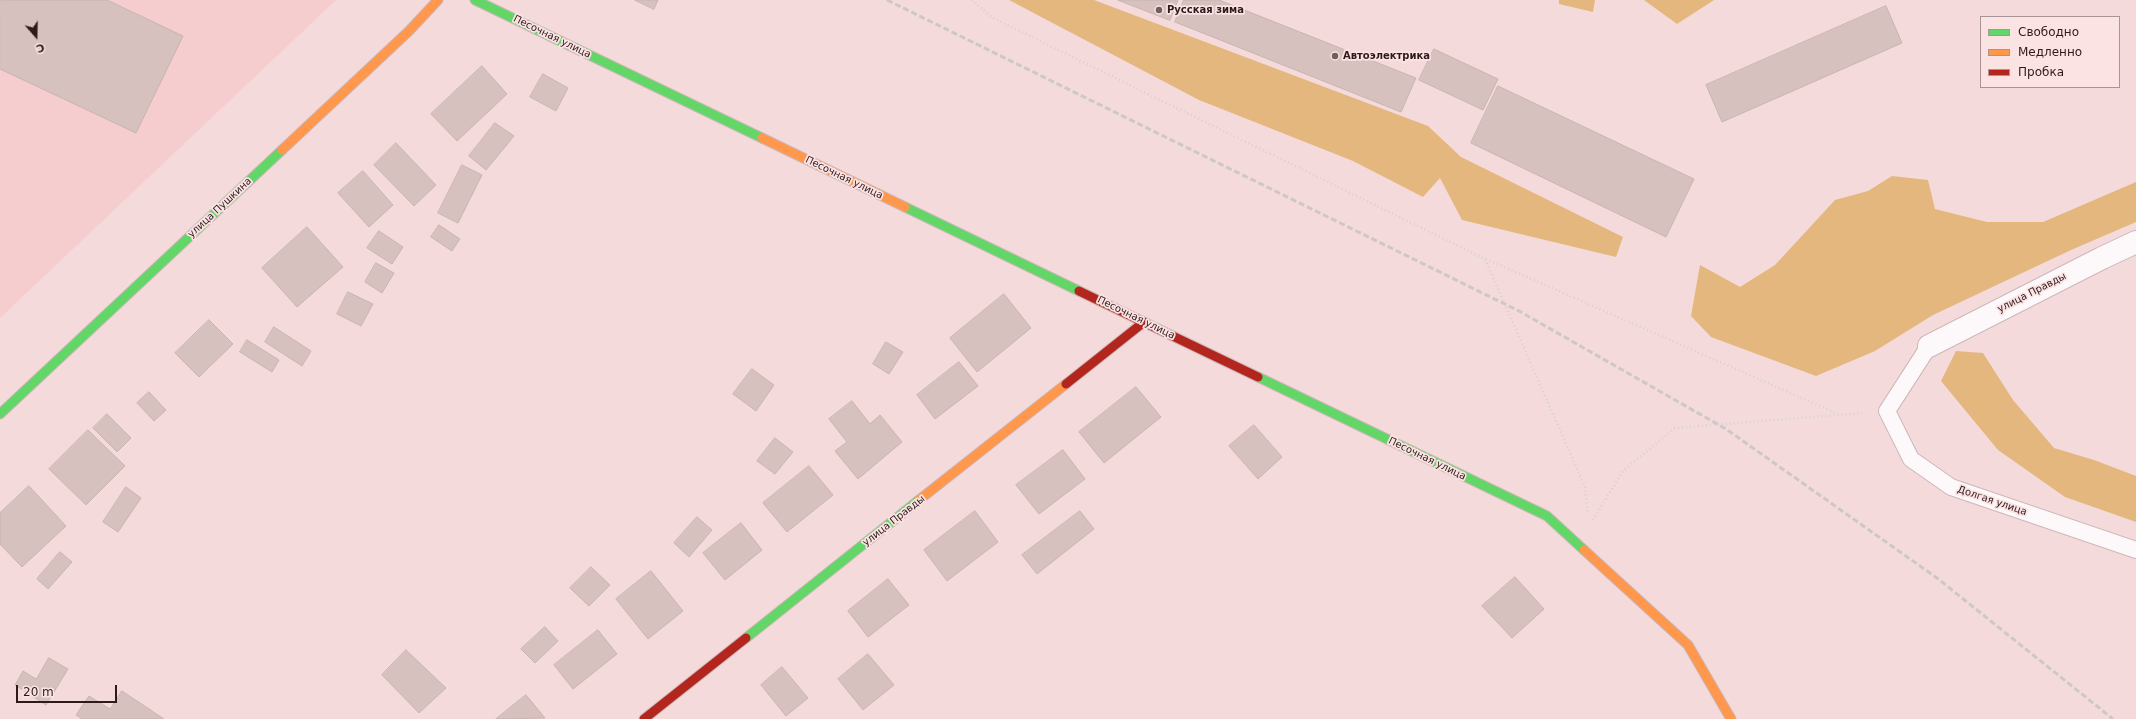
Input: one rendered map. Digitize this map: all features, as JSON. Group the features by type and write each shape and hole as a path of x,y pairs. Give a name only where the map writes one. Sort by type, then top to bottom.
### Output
{"street":[{"name":"улица Пушкина","path":"0,414 403,36 438,0"},
{"name":"Песочная улица","path":"475,0 1547,516 1688,645 1731,719"},
{"name":"улица Правды","path":"1929,346 2136,242"},
{"name":"улица Правды","path":"644,719 1144,322"}],"lane":[{"path":"1887,411 1929,346"},
{"name":"Долгая улица","path":"1887,411 1910,459 1951,487 2136,550"}],"path":[{"path":"972,0 993,18 1485,259 1838,414"},
{"path":"1485,259 1586,487 1589,525 1623,471 1675,428 1887,411"}],"shaded area":[{"path":"0,0 336,0 0,318"},
{"path":"1009,0 1094,0 1428,126 1461,157 1623,237 1616,257 1462,220 1440,178 1423,197 1353,161 1199,100"},
{"path":"1559,0 1595,0 1593,12 1559,4"},
{"path":"1644,0 1714,0 1677,24"},
{"path":"1892,176 1928,180 1935,209 1987,222 2043,222 2136,182 2136,222 2071,250 1933,315 1875,351 1816,376 1711,337 1691,316 1700,265 1740,287 1775,265 1835,200 1868,191"},
{"path":"1956,351 1983,353 2013,400 2054,448 2094,460 2136,476 2136,522 2065,497 1998,450 1941,381"}],"building":[{"path":"0,0 107,0 183,36 136,133 0,69"},
{"path":"635,0 658,0 654,9"},
{"name":"Русская зима","path":"1118,0 1178,0 1170,20"},
{"path":"1184,0 1219,0 1416,78 1401,112 1175,22"},
{"path":"1886,6 1902,43 1722,122 1706,85"},
{"path":"1434,49 1498,79 1483,110 1419,80"},
{"path":"482,66 507,94 457,141 431,114"},
{"path":"543,74 568,88 556,111 530,97"},
{"path":"1498,86 1694,179 1666,237 1471,143"},
{"path":"495,123 514,136 486,170 469,156"},
{"path":"396,143 436,185 414,206 374,165"},
{"path":"462,165 482,175 458,223 438,213"},
{"path":"363,171 393,205 369,227 338,193"},
{"path":"439,225 460,239 452,251 431,237"},
{"path":"307,227 343,267 297,307 262,268"},
{"path":"379,231 403,247 392,264 367,248"},
{"path":"376,263 394,273 382,293 365,282"},
{"path":"348,292 373,304 361,326 337,314"},
{"path":"1004,294 1031,328 977,372 950,338"},
{"path":"209,320 233,344 199,377 175,353"},
{"path":"274,327 311,351 302,366 265,342"},
{"path":"247,340 279,360 272,372 240,352"},
{"path":"886,342 903,352 889,374 873,364"},
{"path":"959,362 978,386 935,419 917,395"},
{"path":"752,369 774,385 756,411 733,394"},
{"path":"1136,387 1161,417 1104,463 1079,432"},
{"path":"149,392 166,410 154,421 137,403"},
{"path":"852,401 870,424 880,415 902,442 858,479 835,451 847,442 829,419"},
{"path":"107,414 131,438 117,452 93,428"},
{"path":"1254,425 1282,457 1258,479 1229,446"},
{"path":"88,430 125,466 86,505 49,469"},
{"path":"775,438 793,452 775,474 757,461"},
{"path":"1063,450 1085,479 1039,514 1016,485"},
{"path":"809,466 833,495 787,532 763,503"},
{"path":"29,486 66,526 22,567 0,544 0,513"},
{"path":"126,487 141,498 118,532 103,522"},
{"path":"975,511 998,542 947,581 924,550"},
{"path":"1080,511 1094,529 1037,574 1022,555"},
{"path":"697,517 712,530 689,557 674,543"},
{"path":"741,523 762,550 725,580 703,553"},
{"path":"60,552 72,562 48,589 37,579"},
{"path":"591,567 610,585 589,606 570,588"},
{"path":"651,571 683,611 648,639 616,599"},
{"path":"1515,577 1544,609 1512,638 1482,606"},
{"path":"888,579 909,605 868,637 848,611"},
{"path":"545,627 558,641 535,663 521,649"},
{"path":"598,630 617,654 573,689 554,665"},
{"path":"406,650 446,688 419,713 382,675"},
{"path":"868,654 894,685 863,710 838,679"},
{"path":"49,658 68,669 46,705 15,685 23,671 36,679"},
{"path":"782,667 808,698 786,716 761,685"},
{"path":"122,691 164,719 82,719 76,715 89,696 110,709"},
{"path":"526,695 545,718 496,719"}],"railway":[{"path":"887,0 1519,311 1726,429 1937,578 2113,719"}],"traffic: fast":[{"path":"475,0 762,138"},
{"path":"0,414 282,150"},
{"path":"905,207 1079,291"},
{"path":"1258,377 1547,516 1584,550"},
{"path":"746,638 919,500"}],"traffic: slow":[{"path":"282,150 409,31 438,0"},
{"path":"762,138 905,207"},
{"path":"919,500 1066,384"},
{"path":"1584,550 1688,645 1731,719"}],"traffic: jam":[{"path":"1079,291 1258,377"},
{"path":"1066,384 1144,322"},
{"path":"644,719 746,638"}],"place":[{"name":"Русская зима","path":"1159,10"},
{"name":"Автоэлектрика","path":"1335,56"}]}
